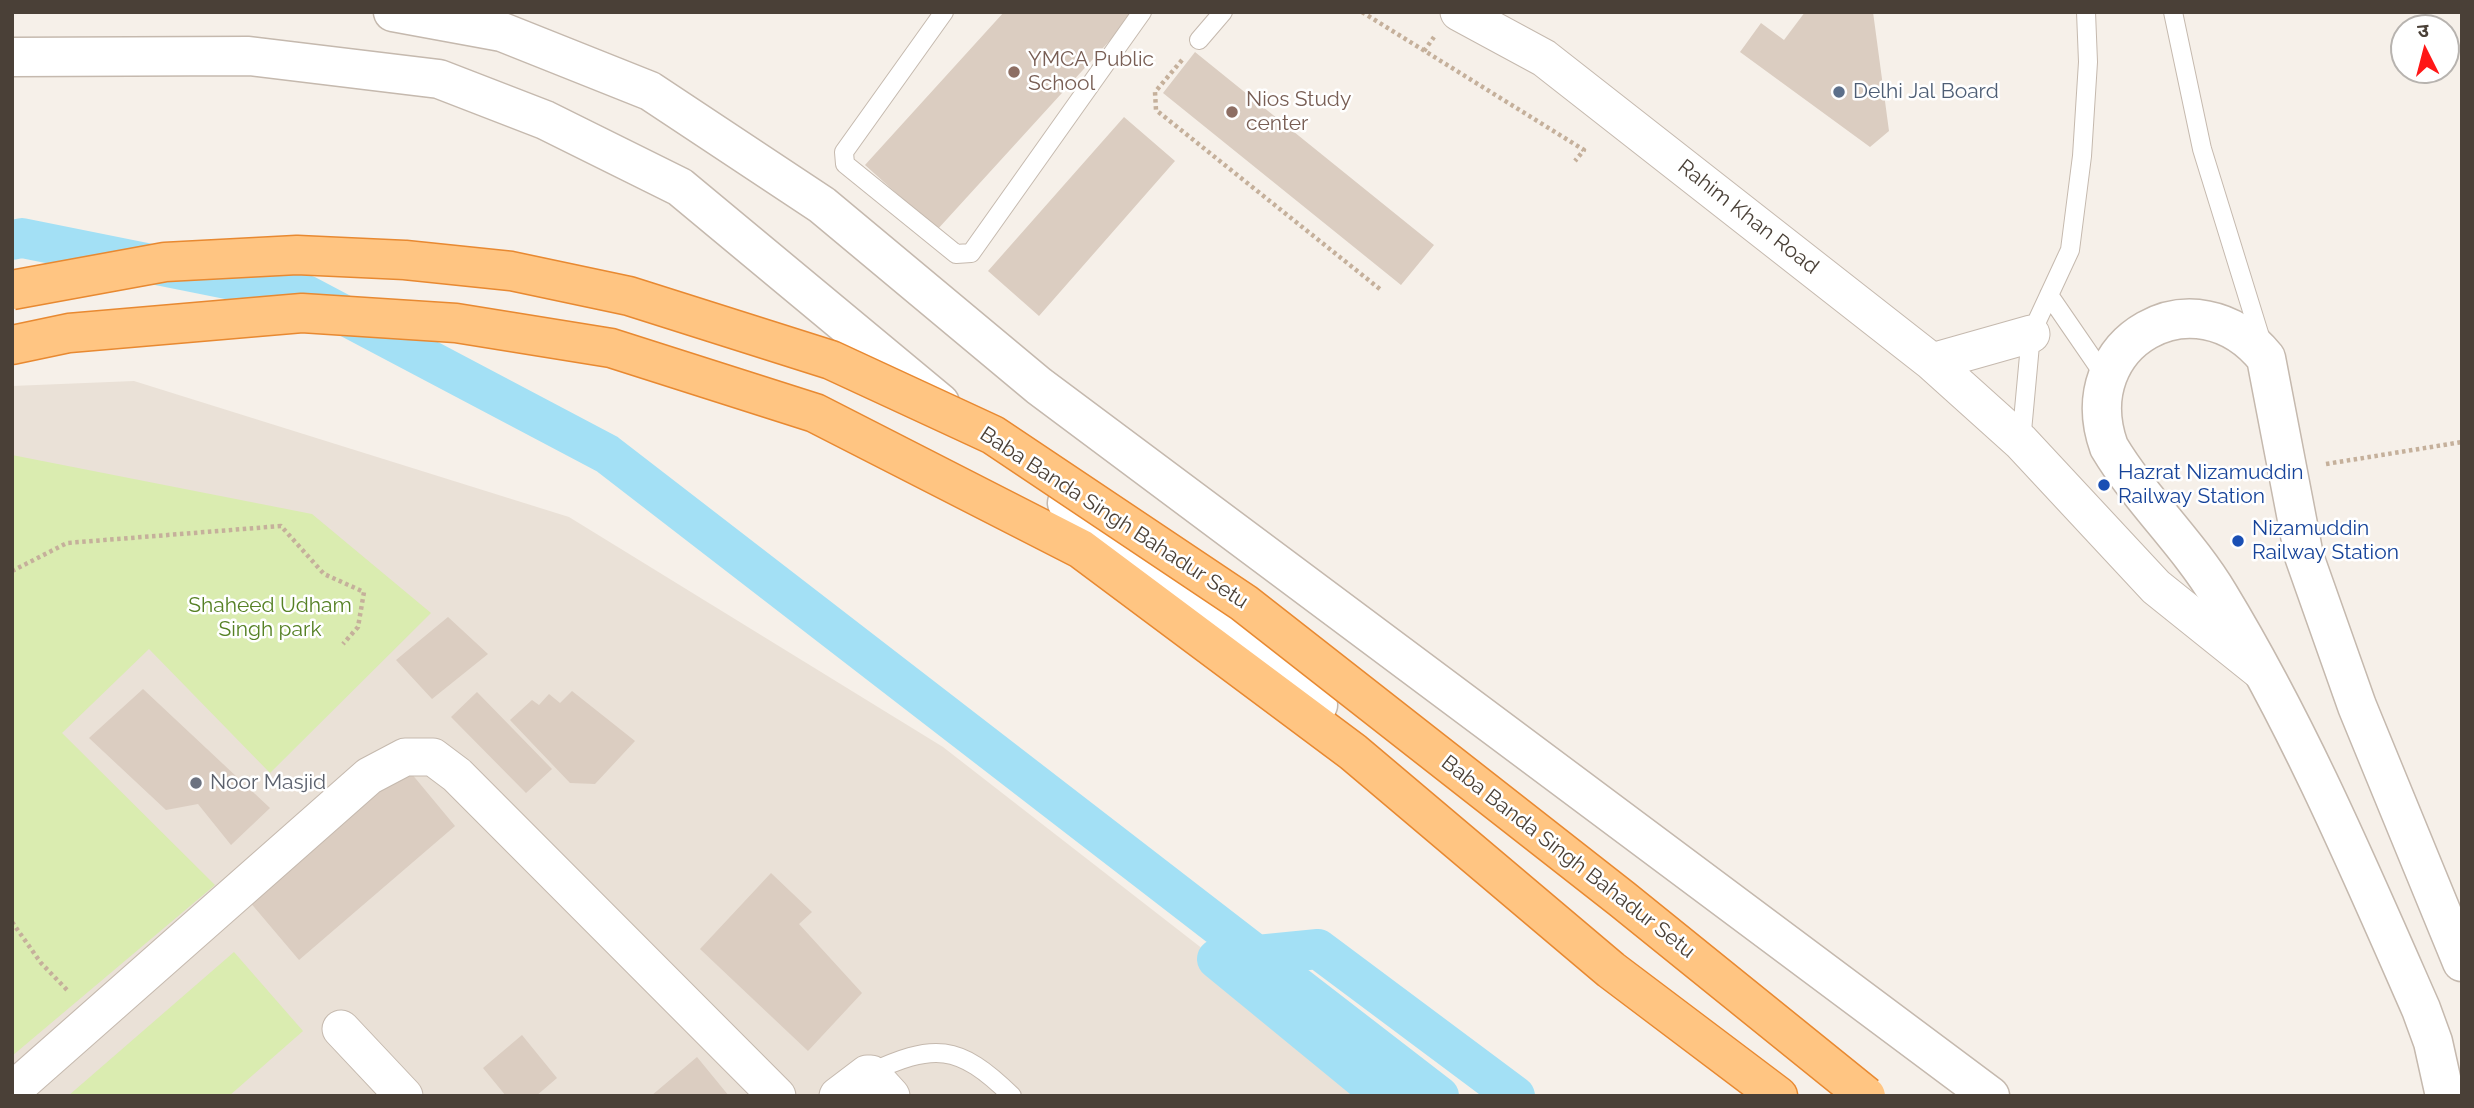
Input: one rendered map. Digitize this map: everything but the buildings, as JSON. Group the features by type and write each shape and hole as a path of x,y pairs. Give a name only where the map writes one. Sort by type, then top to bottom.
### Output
{"highway":[{"name":"Baba Banda Singh Bahadur Setu","path":"12,290 165,262 297,255 405,260 511,271 629,296 831,360 993,435 1244,603 1611,890 1867,1096"},
{"name":"Baba Banda Singh Bahadur Setu","path":"12,345 69,333 302,313 456,323 611,348 815,413 1081,549 1353,752 1611,970 1778,1096"}],"street":[{"path":"393,12 502,32 650,91 822,205 1038,386 1990,1096"},
{"name":"Rahim Khan Road","path":"1459,12 1544,58 1931,362 2021,442 2156,587 2262,672"},
{"path":"12,57 249,56 439,79 545,120 680,187 877,353 1196,605 1676,999 1801,1096"},
{"path":"2445,1096 2433,1042 2421,1009 2330,804 2262,672 2218,593 2109,447 2101,419 2105,378 2129,342 2152,326 2180,318 2208,320 2235,329 2266,358 2304,556 2357,706 2462,962"},
{"path":"1931,362 2031,334"},
{"path":"12,1091 369,776 405,757 433,757 457,775 777,1096"},
{"path":"341,1029 404,1096"},
{"path":"838,1096 879,1085"}],"lane":[{"path":"944,12 844,152 844,159 845,164 956,254 964,255 971,253 1142,12"},
{"path":"1199,40 1223,12"},
{"path":"2021,442 2031,334 2070,250 2082,156 2088,62 2086,12"},
{"path":"2173,12 2202,149 2266,358"},
{"path":"2049,295 2105,378"},
{"path":"879,1085 907,1055 936,1052 960,1056 985,1070 1012,1096"}],"path":[{"path":"1362,12 1584,150 1575,161"},
{"path":"1199,40 1155,92 1157,110 1381,290"},
{"path":"2288,471 2462,442"},
{"path":"12,571 67,543 281,526 324,574 364,592 358,627 343,644"},
{"path":"12,922 41,963 94,1018"}],"shaded area":[{"path":"134,381 569,517 943,747 1392,1096 12,1096 12,386"}],"green space":[{"name":"Shaheed Udham Singh park","path":"12,455 312,514 431,613 270,773 149,649 62,733 215,885 12,1056"},
{"path":"234,952 303,1031 229,1096 68,1096"}],"waterway":[{"path":"12,240 22,238 306,295 607,454 1439,1096"},
{"path":"1384,1096 1217,959 1318,949 1515,1096"}],"place":[{"name":"YMCA Public School","path":"1014,72"},
{"name":"Delhi Jal Board","path":"1839,92"},
{"name":"Nios Study center","path":"1232,112"},
{"name":"Hazrat Nizamuddin Railway Station","path":"2104,485"},
{"name":"Nizamuddin Railway Station","path":"2238,541"},
{"name":"Noor Masjid","path":"196,783"}]}
